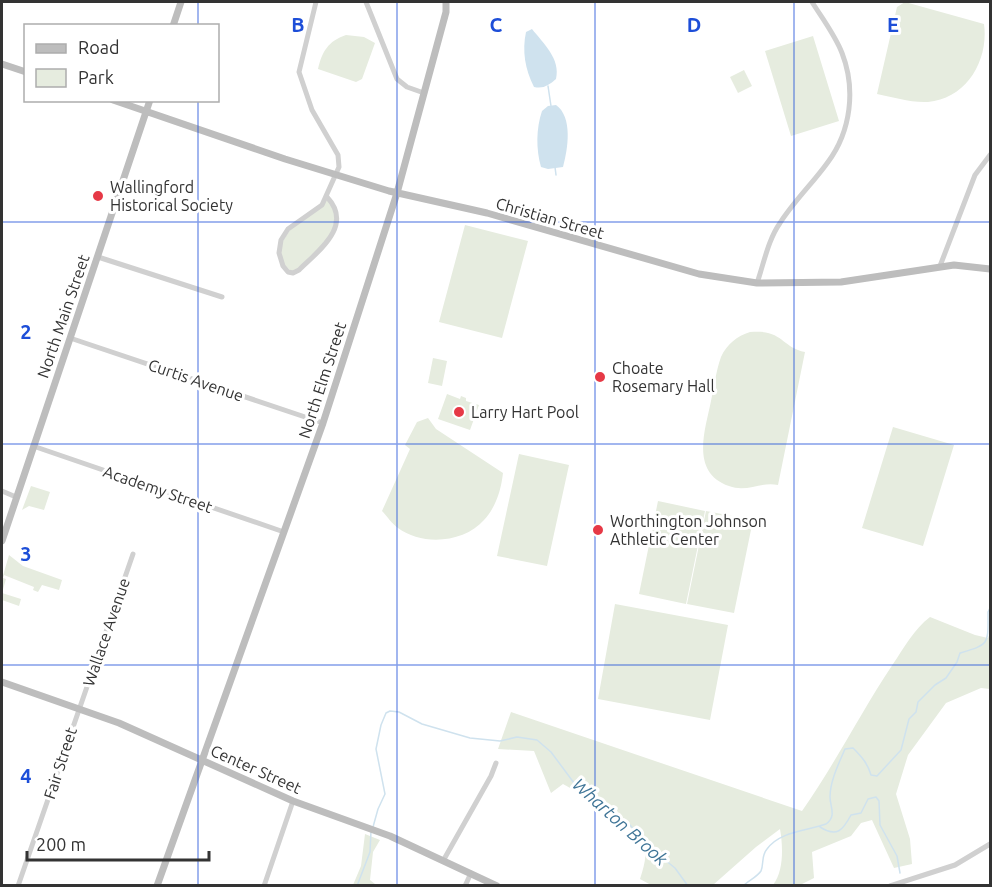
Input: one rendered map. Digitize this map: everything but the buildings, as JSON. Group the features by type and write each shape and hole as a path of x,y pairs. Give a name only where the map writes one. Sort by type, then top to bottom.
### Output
{"main road":[{"path":"174,24 181,2"},
{"name":"North Elm Street","path":"157,885 323,423 397,193 446,12 446,2"},
{"path":"2,64 24,71"},
{"name":"Christian Street","path":"118,102 397,193 487,213 699,274 758,283 841,282 866,280 940,266 971,265 990,269"},
{"name":"North Main Street","path":"2,541 149,102"},
{"name":"Center Street","path":"2,682 119,723 293,801 379,831 497,885"}],"street":[{"path":"316,2 299,72 312,110 338,155 339,167 322,205 284,235 279,253 283,266 288,272 293,273 299,270 328,242 337,217 327,197"},
{"path":"366,2 397,79 407,87 424,93"},
{"path":"758,283 773,235 787,213 830,160 839,143 849,107 851,90 842,51 812,2"},
{"path":"940,266 975,176 990,155"},
{"path":"98,257 222,297"},
{"name":"Curtis Avenue","path":"70,338 323,423"},
{"name":"Academy Street","path":"33,446 284,532"},
{"path":"2,491 16,497"},
{"name":"Wallace Avenue","path":"79,709 133,554"},
{"name":"Fair Street","path":"18,885 79,709"},
{"path":"443,861 496,763"},
{"path":"264,885 293,801"},
{"path":"890,885 955,865 990,844"},
{"path":"465,885 471,873"}],"green space":[{"path":"905,2 984,24 983,51 972,76 964,86 942,99 915,102 877,94 897,7"},
{"path":"346,35 364,37 375,43 362,79 356,82 318,69 327,48 335,40"},
{"path":"813,36 839,121 791,136 765,51"},
{"path":"744,70 752,86 738,93 730,77"},
{"path":"329,199 337,217 328,242 293,273 281,262 279,247 292,227"},
{"path":"465,225 528,241 502,338 439,322"},
{"path":"750,332 769,333 797,350 805,352 778,485 766,484 736,488 717,480 709,471 703,450 704,437 721,357 733,341"},
{"path":"433,358 447,361 442,386 428,383"},
{"name":"Larry Hart Pool","path":"447,394 460,399 461,396 466,398 466,401 479,405 470,430 438,419"},
{"path":"428,418 436,429 503,473 497,498 492,510 484,520 476,528 466,533 443,539 419,538 408,534 396,526 382,511 410,449 405,445 417,422"},
{"path":"893,427 954,445 923,546 862,528"},
{"path":"519,454 569,465 547,566 497,556"},
{"path":"31,486 50,492 44,510 29,506 22,510"},
{"path":"658,501 705,511 686,604 639,594"},
{"path":"706,511 753,520 734,613 687,604"},
{"path":"9,555 23,566 62,580 59,590 42,585 38,592 33,590 34,587 4,575 3,578 6,579 2,593 2,579"},
{"path":"2,593 21,599 19,606 2,600"},
{"path":"615,604 728,625 710,720 598,699"},
{"path":"930,617 975,635 988,638 990,632 990,689 981,688 946,703 908,755 896,794 910,839 912,864 894,868 872,820 861,823 851,836 812,852 814,878 800,885 773,885 781,866 780,829 713,885 651,885 640,879 645,851 639,835 630,827 607,810 563,784 551,793 534,751 498,749 511,712 802,811 905,645"},
{"path":"365,834 380,840 373,852 370,880 375,884 353,885 361,866"}],"water":[{"path":"532,29 554,58 556,65 556,79 549,85 541,87 534,87 525,60 526,32"},
{"path":"556,105 565,117 567,125 566,151 563,167 548,169 541,167 537,139 542,111 548,106"}],"waterway":[{"path":"548,86 551,106"},
{"path":"555,167 556,175"},
{"name":"Wharton Brook","path":"743,886 761,871 764,854 772,843 786,835 826,824 829,821 832,815 830,797 832,785 845,749 853,748 864,761 871,775 877,776 901,750 909,719 916,712 918,702 935,685 946,678 960,653 985,642 990,608"},
{"name":"Wharton Brook","path":"373,827 385,794 376,749 381,725 386,713 399,712 422,724 470,738 500,741 517,737 537,740 551,752 577,787 630,825 649,847 675,868 688,886"},
{"path":"820,827 831,832 839,831 851,815 861,813 868,799 876,797 879,801 880,825 897,856 900,873"},
{"name":"Wharton Brook","path":"357,886 370,852 371,831"}],"place":[{"name":"Wallingford Historical Society","path":"98,196"},
{"name":"Choate Rosemary Hall","path":"600,377"},
{"name":"Larry Hart Pool","path":"459,412"},
{"name":"Worthington Johnson Athletic Center","path":"598,530"}]}
